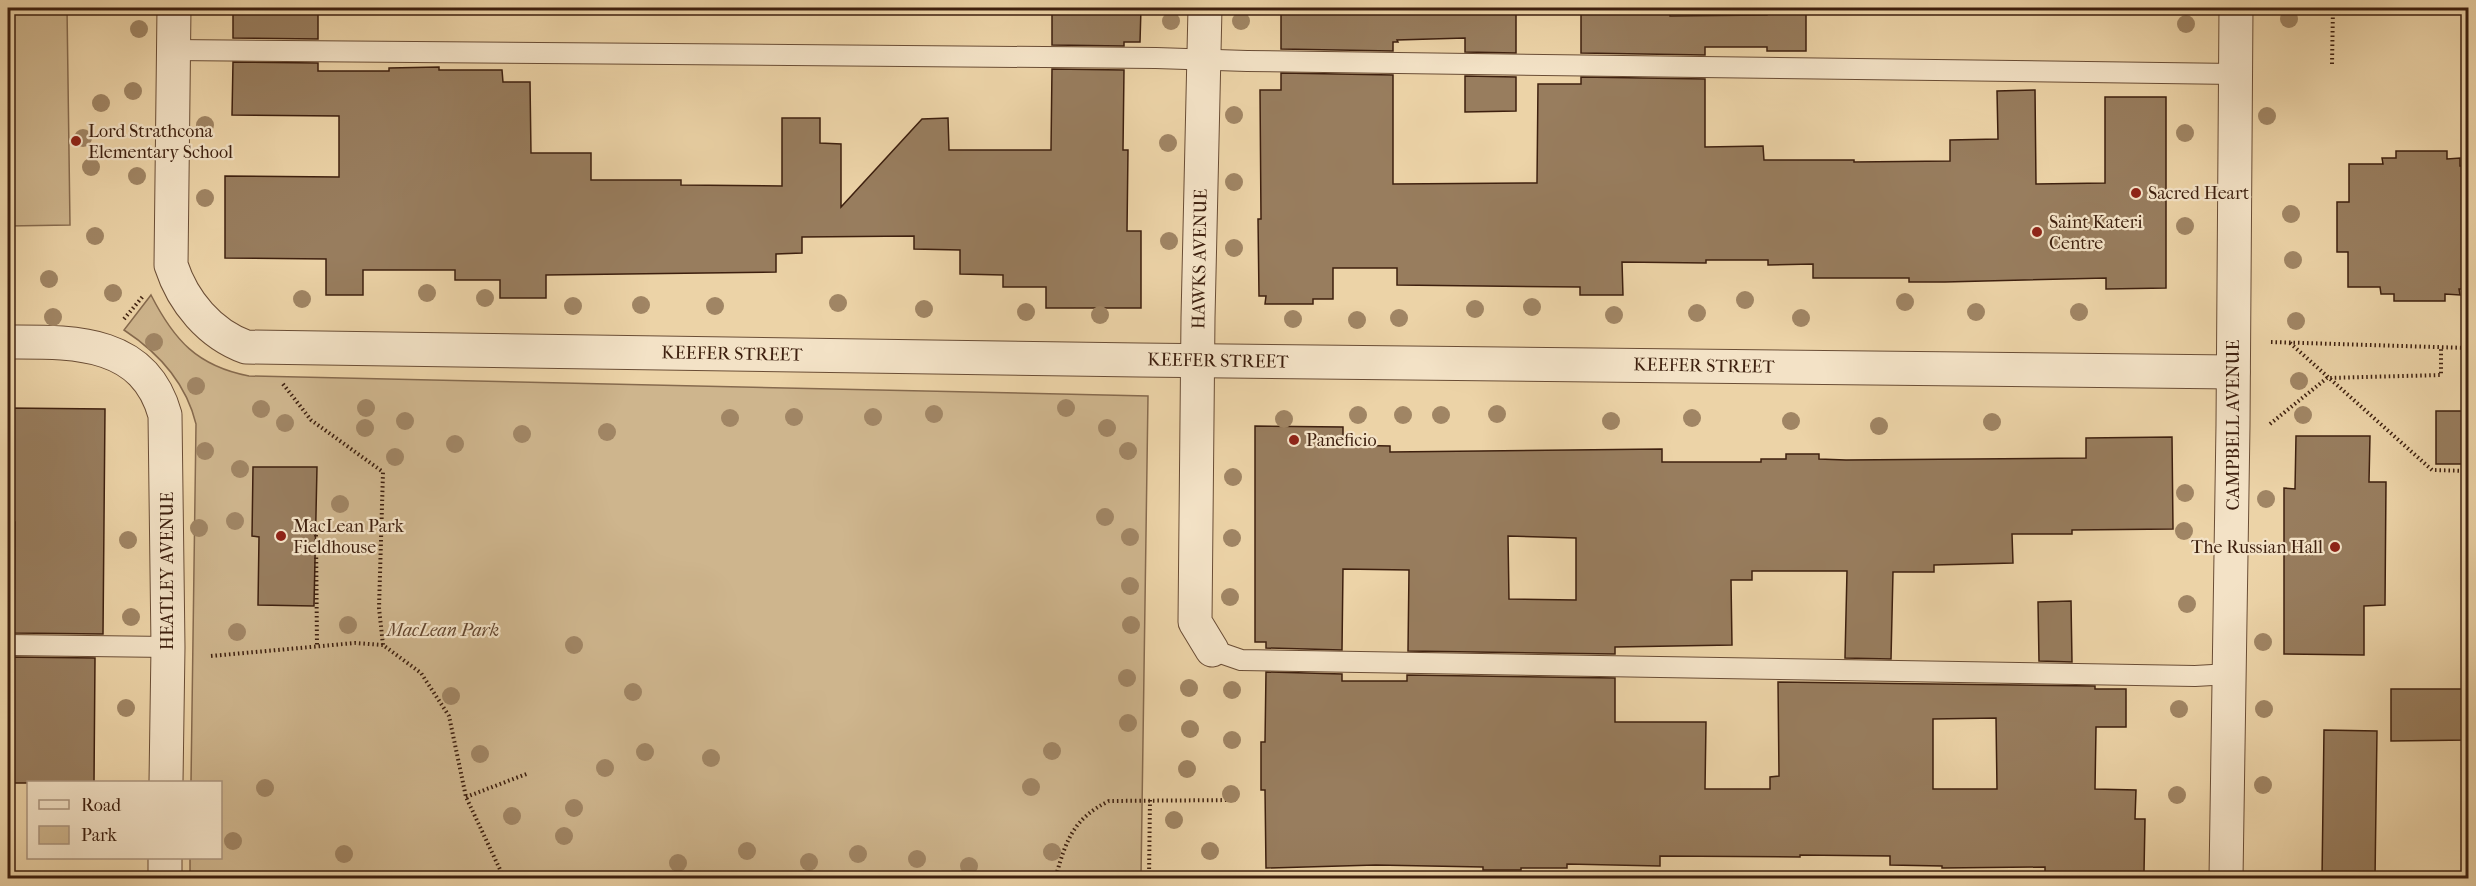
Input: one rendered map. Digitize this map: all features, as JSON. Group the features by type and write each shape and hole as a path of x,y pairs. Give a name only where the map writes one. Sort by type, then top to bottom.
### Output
{"street":[{"path":"173,50 174,8"},
{"name":"HAWKS AVENUE","path":"1205,8 1195,622 1212,650"},
{"name":"CAMPBELL AVENUE","path":"2226,879 2236,8"},
{"name":"KEEFER STREET","path":"173,50 171,266 188,302 209,325 234,343 261,349 2233,372"},
{"name":"HEATLEY AVENUE","path":"8,342 64,342 101,348 138,369 161,398 165,415 168,647 166,781"},
{"path":"165,859 165,879"}],"lane":[{"path":"173,50 1204,60 2235,74"},
{"path":"8,645 168,647"},
{"path":"1212,650 1241,660 2230,674"}],"path":[{"path":"2332,64 2333,8"},
{"path":"2271,342 2469,348"},
{"path":"2290,343 2432,470 2469,471"},
{"path":"2270,425 2327,378 2441,375 2441,348"},
{"path":"282,383 311,420 382,472 379,608 383,645"},
{"path":"316,535 317,647"},
{"path":"211,656 355,643 383,645 421,673 449,716 466,797 504,879"},
{"path":"466,797 529,773"},
{"path":"1149,879 1150,799"},
{"path":"1056,876 1070,833 1094,808 1109,801 1237,800"}],"green space":[{"path":"8,8 67,8 70,225 8,226"},
{"name":"MacLean Park","path":"151,295 178,338 189,349 215,365 249,376 1148,396 1141,878 190,878 190,859 222,859 222,781 191,781 196,424 185,395 169,370 149,349 124,330"}],"building":[{"path":"233,8 318,8 318,39 233,38"},
{"path":"1052,8 1141,8 1140,42 1124,42 1124,46 1052,45"},
{"path":"1281,8 1516,8 1516,53 1465,52 1465,38 1397,40 1398,42 1393,42 1393,51 1281,49"},
{"path":"1581,8 1670,8 1670,16 1767,15 1767,9 1806,9 1806,51 1767,51 1767,47 1705,47 1705,55 1581,53"},
{"path":"233,62 318,63 318,71 389,71 389,68 439,67 439,70 502,70 503,82 530,82 531,153 591,153 591,180 681,180 681,185 782,186 782,118 820,118 820,143 841,144 841,207 922,119 948,118 949,150 1051,150 1052,69 1124,70 1123,150 1128,150 1127,231 1141,231 1141,308 1046,308 1046,287 1003,287 1003,275 960,274 960,250 914,249 914,236 802,237 802,253 776,254 776,272 546,275 546,298 500,298 500,280 455,280 455,270 363,270 363,295 326,295 326,259 225,258 225,176 339,177 339,116 232,115"},
{"path":"1281,73 1393,75 1393,184 1537,183 1538,84 1581,84 1581,77 1705,79 1705,147 1763,146 1764,160 1950,161 1950,140 1998,139 1997,91 2035,90 2036,184 2105,183 2105,97 2166,97 2166,288 2106,289 2106,278 1909,282 1909,278 1813,278 1813,264 1768,265 1768,260 1706,260 1706,263 1622,262 1623,295 1580,295 1580,287 1397,285 1397,268 1333,268 1333,299 1313,299 1313,304 1265,304 1266,296 1259,296 1260,90 1281,90"},
{"path":"1465,76 1516,77 1516,111 1465,112"},
{"path":"2396,151 2447,151 2447,159 2460,158 2460,166 2469,166 2469,289 2459,289 2460,295 2445,294 2445,301 2394,301 2394,294 2381,294 2380,287 2348,287 2348,252 2337,252 2337,202 2349,202 2349,164 2383,164 2382,158 2396,158"},
{"path":"8,408 105,409 103,634 14,633 15,522 8,522"},
{"path":"2436,411 2469,411 2469,464 2436,464"},
{"path":"1255,426 1343,427 1343,445 1390,446 1390,452 1662,449 1662,462 1761,462 1761,459 1786,459 1786,454 1819,454 1819,459 1846,460 2086,458 2086,438 2172,437 2173,529 2072,530 2072,534 2012,534 2013,563 1934,565 1934,572 1893,572 1891,659 1845,658 1847,571 1752,571 1752,580 1731,580 1732,645 1615,647 1615,654 1408,651 1409,570 1343,569 1342,650 1266,648 1266,642 1255,642","holes":["1508,536 1576,538 1576,600 1509,599"]},
{"name":"The Russian Hall","path":"2296,436 2370,436 2369,482 2386,482 2385,605 2364,606 2364,655 2284,654 2284,488 2295,489"},
{"name":"MacLean Park Fieldhouse","path":"253,467 317,467 314,606 258,605 259,537 252,536"},
{"path":"2071,601 2072,662 2039,661 2038,602"},
{"path":"14,657 95,658 94,781 8,783 8,669 14,669"},
{"path":"1266,672 1342,674 1342,681 1407,681 1407,675 1615,678 1615,722 1706,722 1705,789 1770,789 1770,777 1779,776 1778,682 2095,686 2095,689 2126,689 2126,727 2096,727 2095,789 2136,790 2135,819 2145,819 2144,872 2094,872 2094,879 2045,879 2045,867 1942,868 1942,866 1890,865 1890,856 1800,855 1800,857 1660,856 1660,866 1567,864 1567,868 1521,868 1521,870 1376,865 1266,868 1265,790 1261,790 1261,742 1265,742","holes":["1996,718 1997,789 1933,789 1933,719"]},
{"path":"2391,689 2469,689 2469,740 2391,741"},
{"path":"2324,730 2377,731 2375,879 2322,879"}],"place":[{"name":"Lord Strathcona Elementary School","path":"76,141"},
{"name":"Sacred Heart","path":"2136,193"},
{"name":"Saint Kateri Centre","path":"2037,232"},
{"name":"Paneficio","path":"1294,440"},
{"name":"MacLean Park Fieldhouse","path":"281,536"},
{"name":"The Russian Hall","path":"2335,547"}]}
